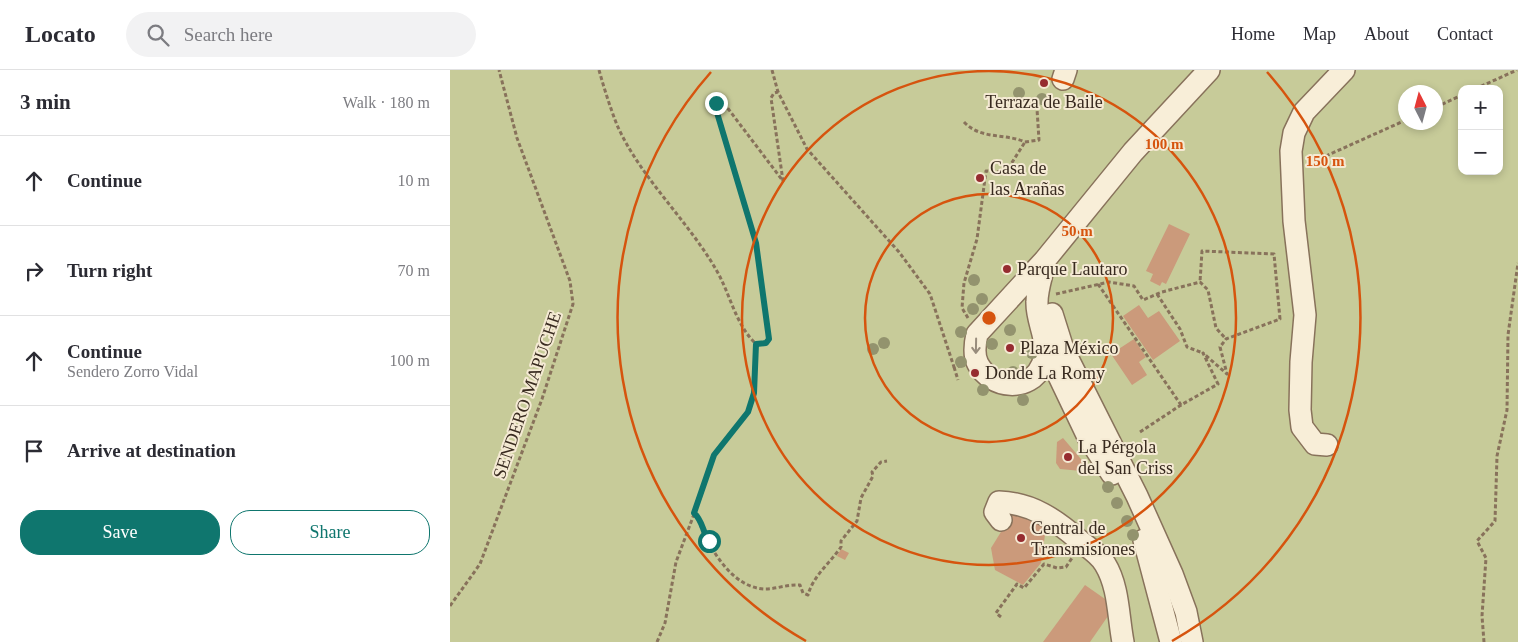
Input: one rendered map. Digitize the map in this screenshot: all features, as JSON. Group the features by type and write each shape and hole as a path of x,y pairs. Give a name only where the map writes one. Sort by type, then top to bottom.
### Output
{"street":[{"path":"1327,445 1315,444 1302,426 1301,362 1305,315 1296,247 1292,171 1294,133 1304,112 1344,70"},
{"path":"1046,349 1039,371 1020,384 1005,385 995,381 977,363 975,346 977,334 1050,261 1133,152 1208,71"},
{"path":"1050,261 1050,296 1053,321 1063,349 1137,496 1172,574 1186,612 1192,642"},
{"path":"1050,261 1036,301 1046,349 1088,438 1114,478 1144,538 1171,642"},
{"path":"1002,308 1021,307 1031,312 1039,320"},
{"path":"1000,520 995,512 999,502 1027,507 1046,514 1098,555 1105,564 1114,588 1123,642"}],"path":[{"name":"SENDERO MAPUCHE","path":"450,606 480,564 542,399 573,304 570,282 517,138 499,70"},
{"path":"599,70 617,125 633,153 710,260 719,274 733,310 750,339 756,344 766,343 769,339 756,243 715,106 720,100 723,102 783,181 771,98 774,93 778,92"},
{"path":"772,70 778,92 807,149 899,252 930,294 958,380"},
{"path":"1484,85 1517,70"},
{"path":"1443,104 1458,97"},
{"path":"964,122 971,129 993,137 1017,138 1025,142 1039,140 1037,109"},
{"path":"1292,171 1398,124"},
{"path":"977,334 962,308 964,283 977,239 986,171 1006,172 1025,142"},
{"path":"1157,294 1180,329 1187,347 1203,353 1227,374 1220,347 1226,339 1280,319 1274,254 1202,251 1200,282 1208,290 1216,328 1226,339"},
{"path":"1484,642 1482,616 1486,558 1477,541 1495,521 1497,456 1507,410 1508,335 1518,263"},
{"path":"1050,296 1109,282 1134,286 1142,300 1200,282"},
{"path":"1098,284 1182,405"},
{"path":"657,642 665,623 676,562 714,455 748,412 754,393 756,344"},
{"path":"1140,432 1218,384 1203,353"},
{"path":"954,368 977,363"},
{"path":"694,513 700,519 703,532 718,560 736,577 748,585 763,589 800,585 803,593 808,595 811,583 842,547 841,541 845,534 857,521 861,498 873,476 872,472 881,462 887,461"},
{"path":"1000,617 996,613 1017,584 1024,588 1044,564 1057,568 1066,567 1074,551"}],"green space":[{"path":"450,70 1518,70 1518,642 450,642"}],"building":[{"path":"1169,224 1190,234 1166,284 1162,282 1160,286 1150,281 1153,274 1146,271"},
{"path":"1139,305 1148,318 1159,311 1180,341 1153,360 1123,316"},
{"path":"1134,339 1146,357 1139,362 1147,375 1132,385 1111,354"},
{"name":"La Pérgola del San Criss","path":"1063,438 1092,472 1060,469 1056,463 1057,442"},
{"name":"Central de Transmisiones","path":"1014,511 1046,528 1041,563 1023,585 995,570 991,548"},
{"path":"841,549 849,553 845,560 837,556"},
{"path":"1085,585 1115,606 1090,642 1043,642"}],"place":[{"name":"Terraza de Baile","path":"1044,83"},
{"name":"Casa de las Arañas","path":"980,178"},
{"name":"Parque Lautaro","path":"1007,269"},
{"name":"Plaza México","path":"1010,348"},
{"name":"Donde La Romy","path":"975,373"},
{"name":"La Pérgola del San Criss","path":"1068,457"},
{"name":"Central de Transmisiones","path":"1021,538"}],"route":[{"path":"709,541 703,532 702,522 694,513 714,455 748,412 754,393 756,344 766,343 769,339 761,294 756,243 738,176 715,106 716,103"}]}
